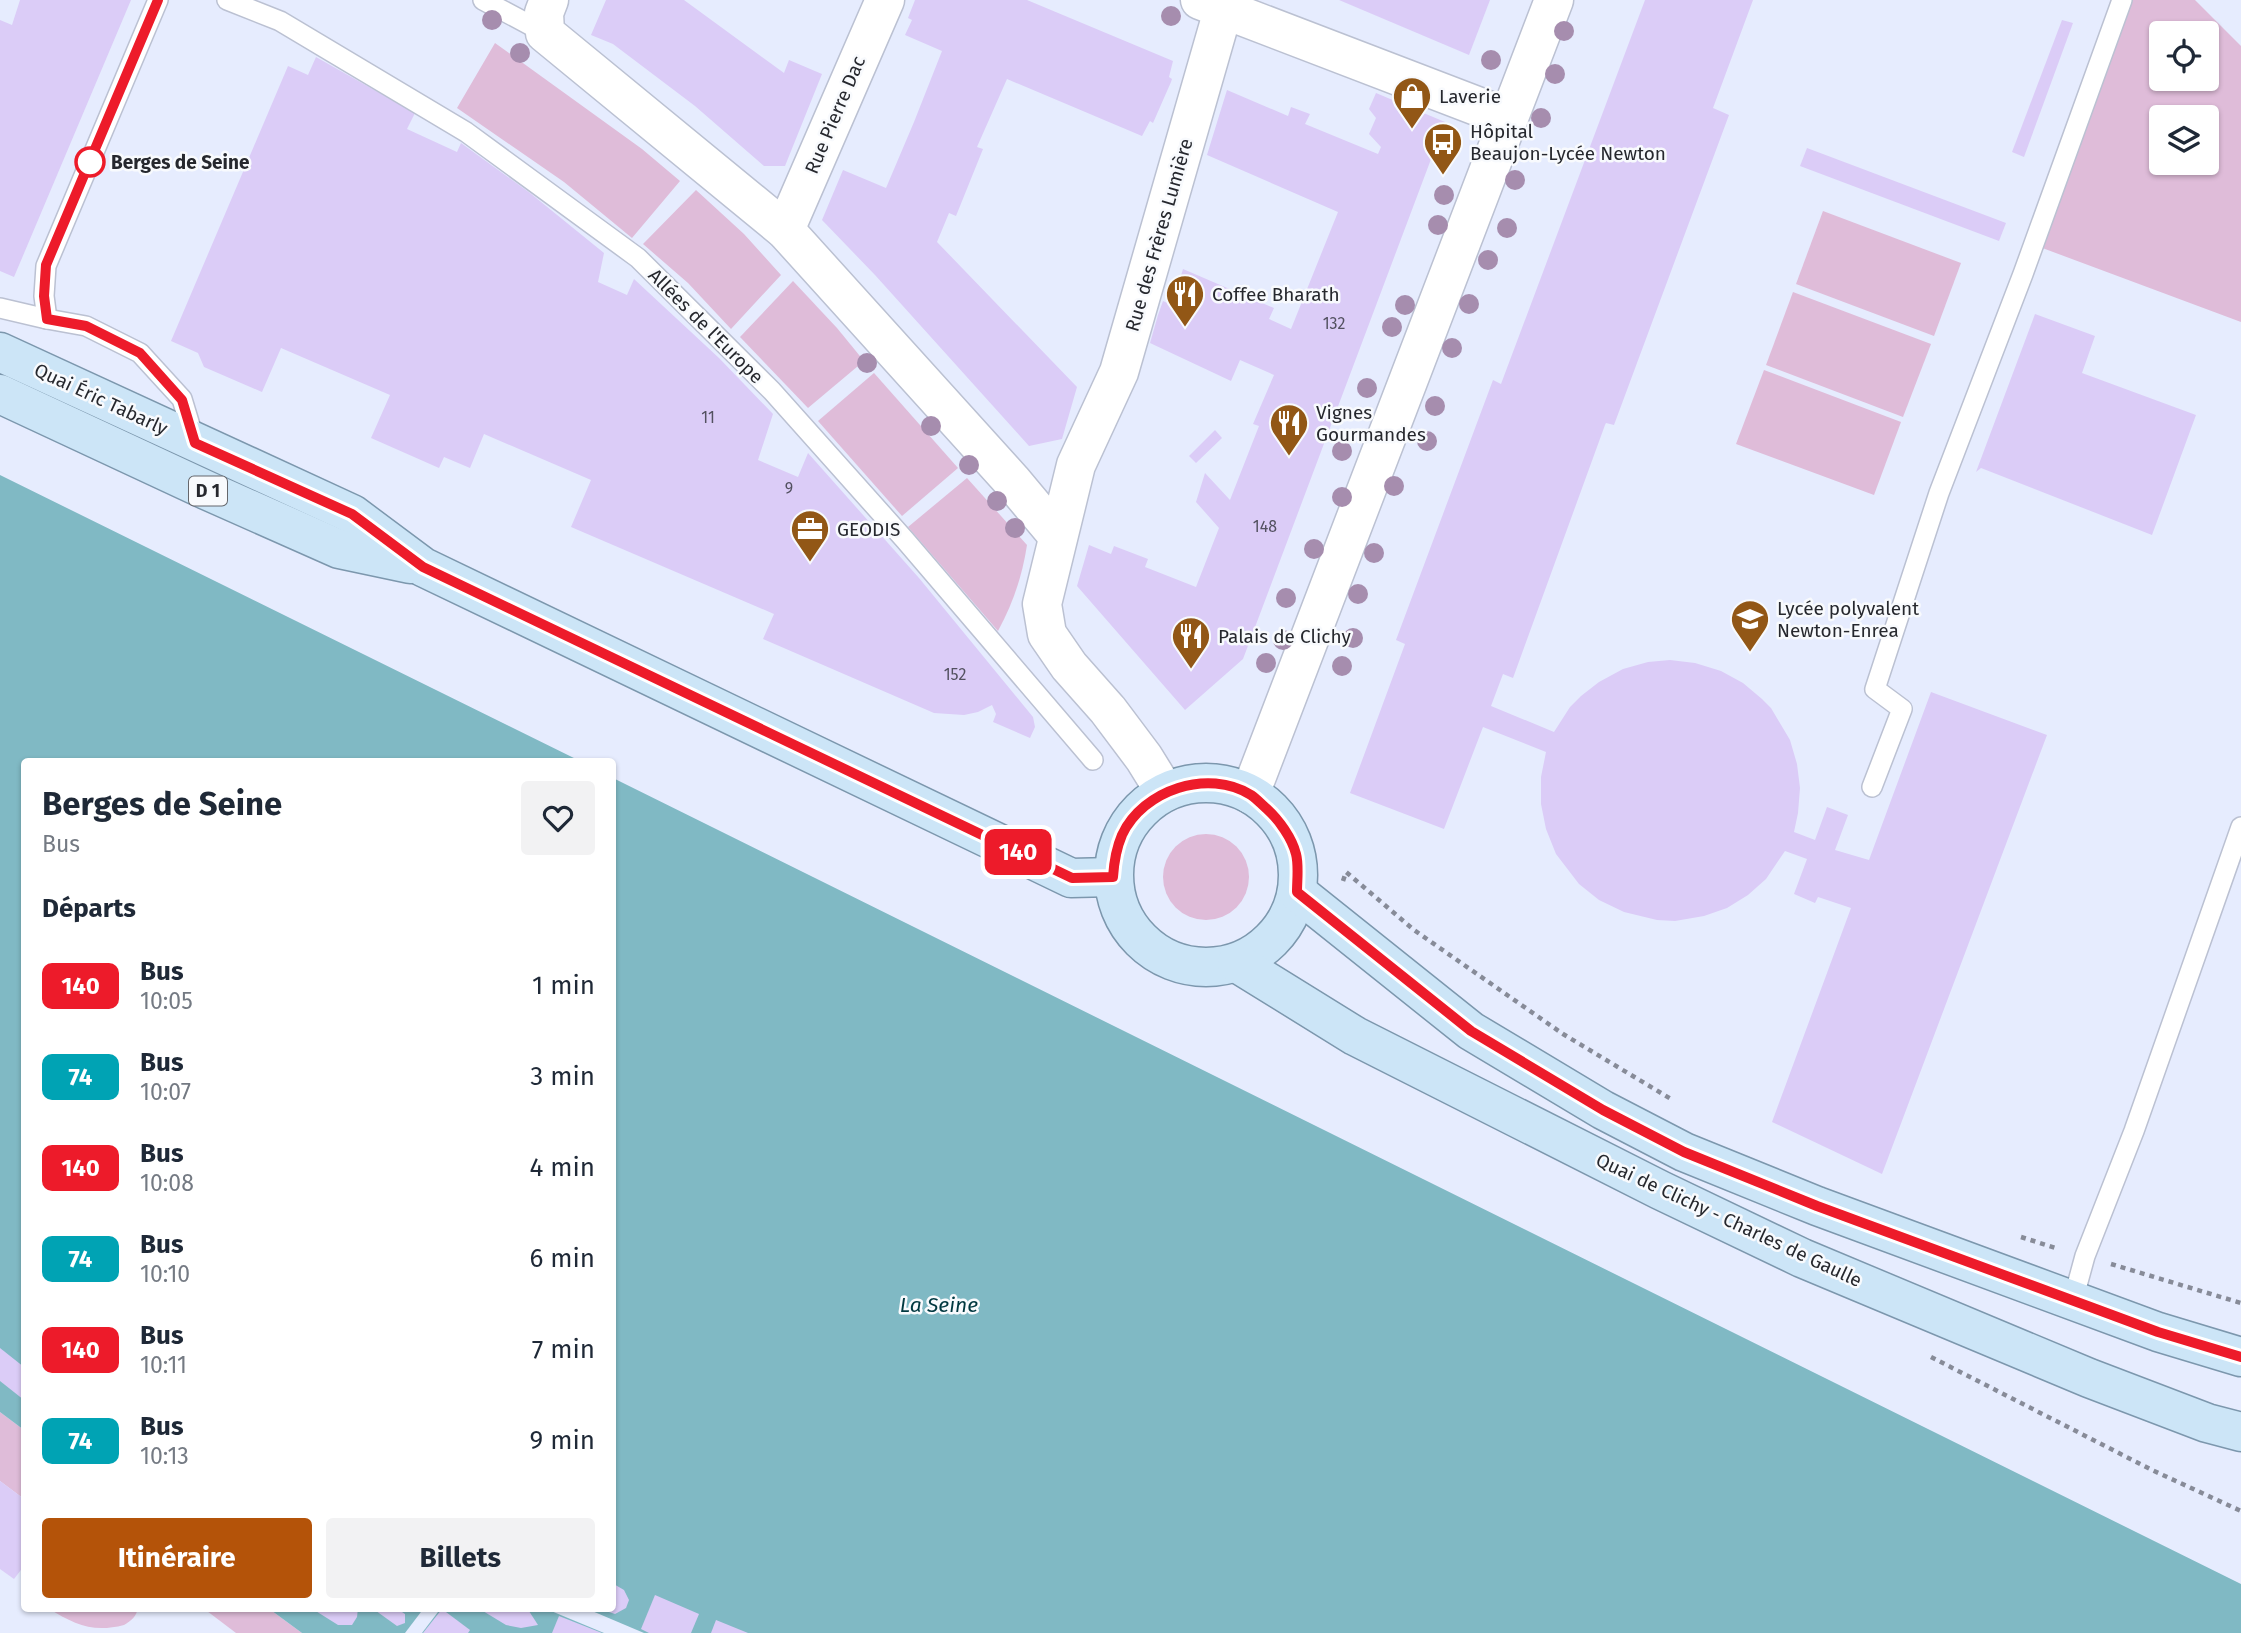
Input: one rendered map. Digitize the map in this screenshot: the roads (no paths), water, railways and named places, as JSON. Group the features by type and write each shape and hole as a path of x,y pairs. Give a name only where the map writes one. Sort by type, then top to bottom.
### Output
{"main road":[{"name":"Quai Éric Tabarly","path":"0,352 352,514 423,567 1072,878 1113,877"},
{"name":"Quai Éric Tabarly","path":"0,394 339,549 423,567"},
{"path":"1203,784 1222,785 1250,794 1279,820 1296,853 1297,892 1286,922 1265,947 1237,963 1194,967 1153,952 1124,919 1113,877 1115,855 1123,833 1138,813 1165,792 1203,784"},
{"path":"1297,892 1471,1031 1603,1110 1684,1152 1805,1202 2158,1332 2241,1357"},
{"name":"Quai de Clichy - Charles de Gaulle","path":"1237,963 1355,1036 1660,1191 1802,1258 2089,1378 2207,1423 2241,1432"}],"street":[{"name":"Rue Pierre Dac","path":"785,230 885,0"},
{"path":"1250,794 1554,0"},
{"path":"1217,3 1508,118"},
{"name":"Rue des Frères Lumière","path":"1058,536 1076,465 1119,372 1217,3"},
{"path":"547,16 785,230 1012,481 1058,536 1042,604 1047,634 1069,666 1108,710 1144,758 1165,792"},
{"path":"1012,481 1047,478 1076,465"}],"lane":[{"path":"47,319 44,296 46,265 158,0"},
{"name":"Allées de l'Europe","path":"227,0 280,21 466,132 638,258 772,391 905,540 1093,760"},
{"path":"483,0 547,16"},
{"path":"1872,787 1902,709 1875,689 1939,493 2024,274 2122,0"},
{"path":"0,308 86,326 140,353 182,400 195,443"},
{"path":"2073,1300 2085,1256 2134,1131 2241,827"}],"water":[{"path":"0,475 574,758 21,758 21,1428 0,1412"},
{"name":"La Seine","path":"616,779 2241,1584 2241,1633 302,1633 273,1612 616,1612"}],"place":[{"name":"Laverie","path":"1412,130"},
{"name":"Berges de Seine","path":"90,162"},
{"name":"Hôpital Beaujon-Lycée Newton","path":"1443,176"},
{"name":"Coffee Bharath","path":"1185,328"},
{"name":"Vignes Gourmandes","path":"1289,457"},
{"name":"GEODIS","path":"810,563"},
{"name":"Lycée polyvalent Newton-Enrea","path":"1750,653"},
{"name":"Palais de Clichy","path":"1191,670"}]}
